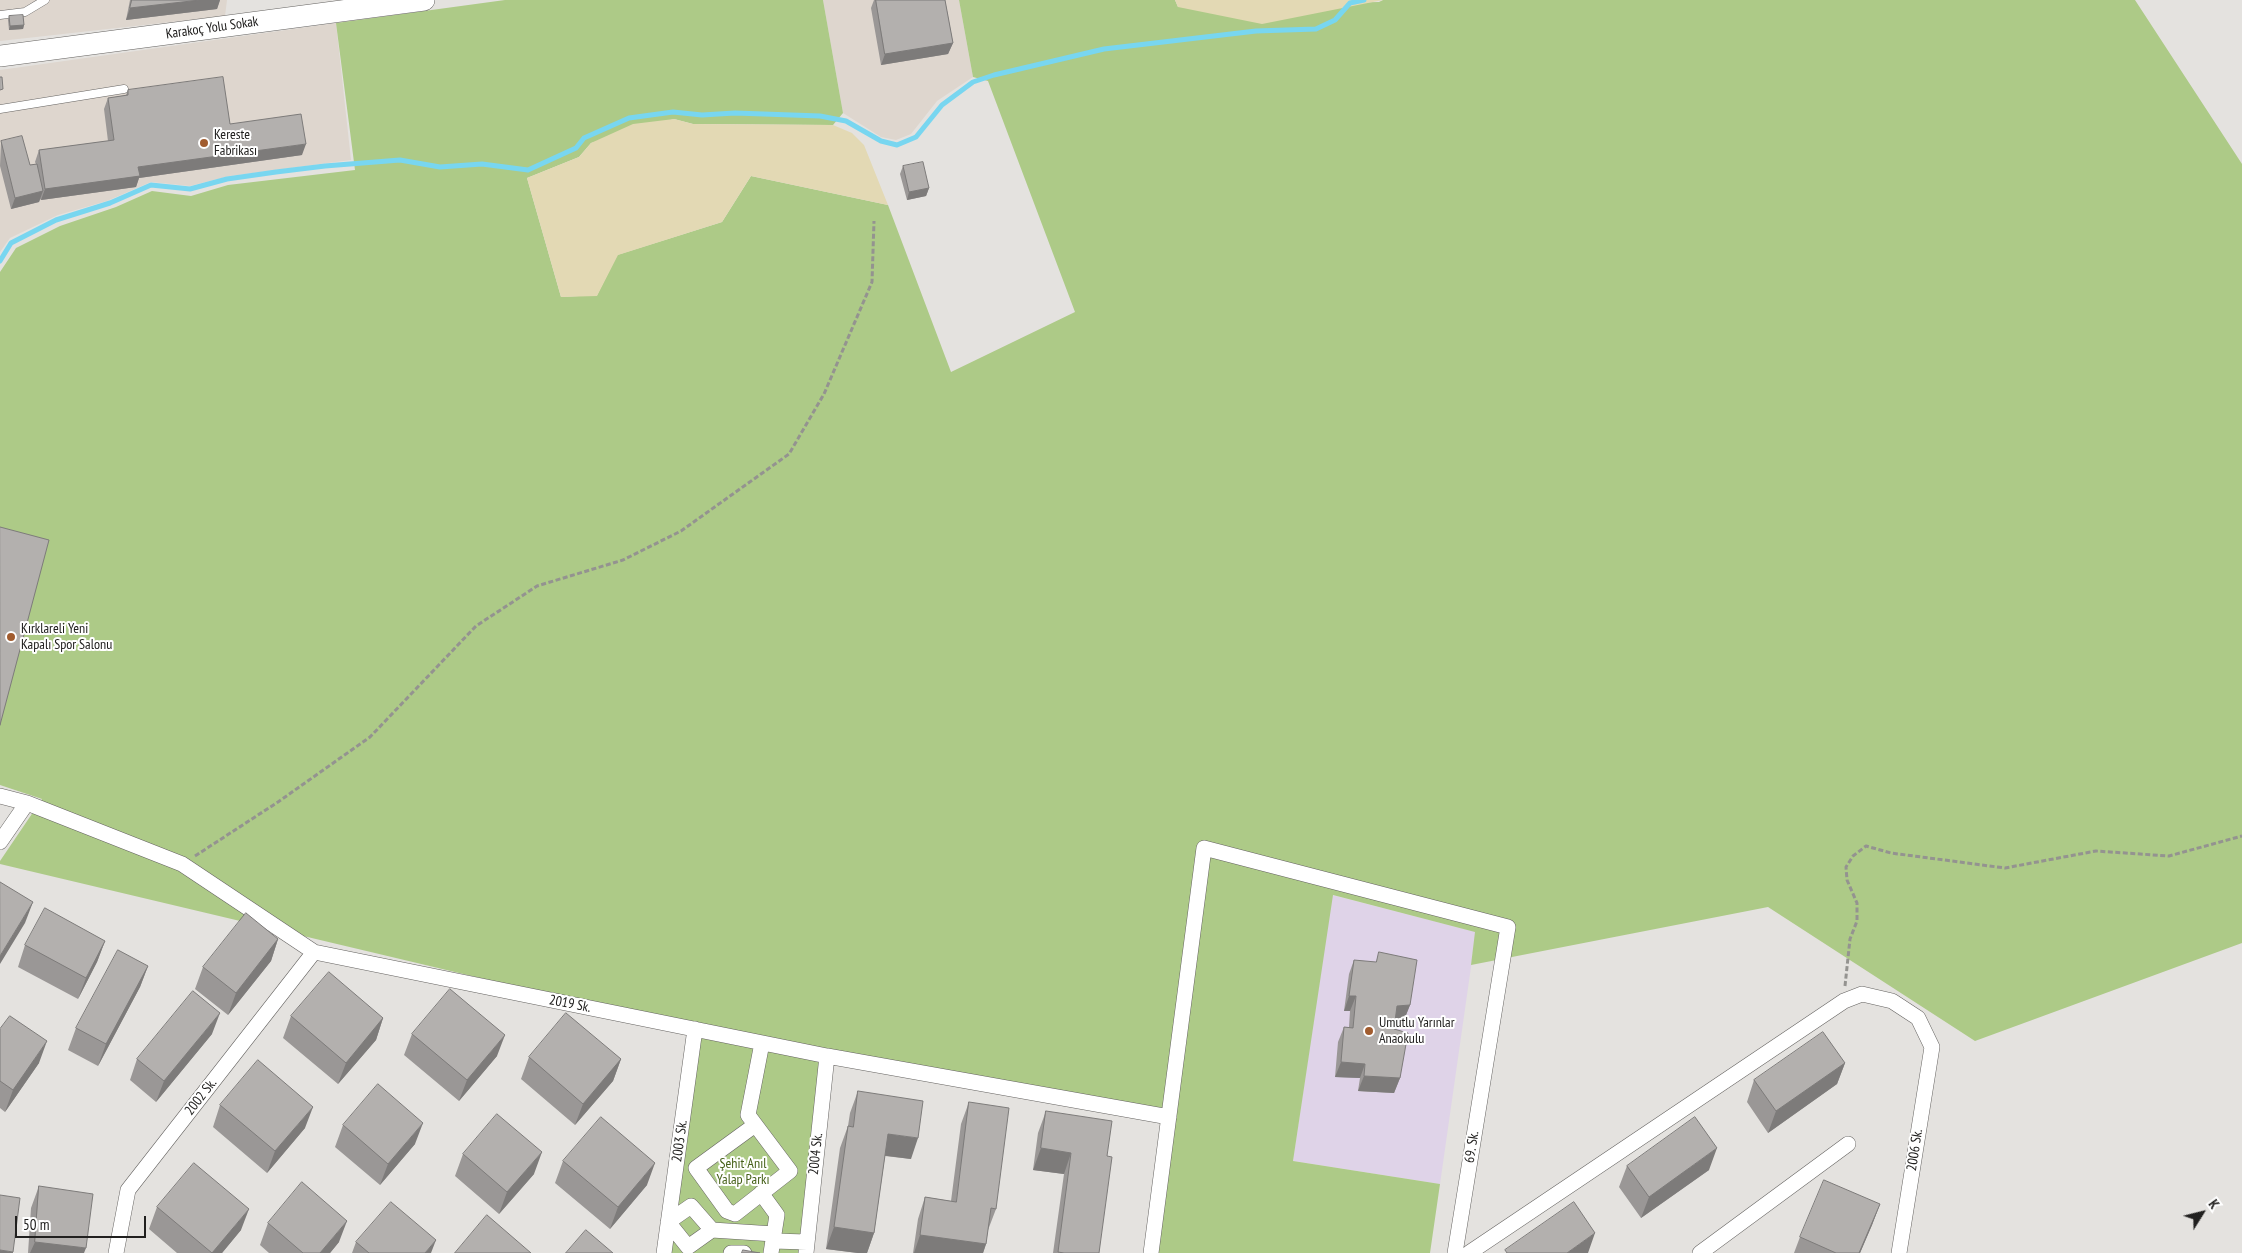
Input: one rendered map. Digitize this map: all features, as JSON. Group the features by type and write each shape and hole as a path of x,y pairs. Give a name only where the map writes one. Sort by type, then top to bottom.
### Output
{"street":[{"name":"Karakoç Yolu Sokak","path":"0,56 424,0"},
{"path":"0,796 27,803 182,864 314,952"},
{"path":"0,842 27,803"},
{"name":"69. Sk.","path":"1169,1117 1204,848 1508,927 1455,1253"},
{"name":"2019 Sk.","path":"314,952 827,1056 1169,1117"},
{"name":"2002 Sk.","path":"116,1253 128,1190 314,952"},
{"name":"2006 Sk.","path":"1844,1002 1862,994 1892,1001 1918,1018 1932,1047 1899,1253"},
{"path":"1469,1253 1844,1002"},
{"name":"2003 Sk.","path":"664,1253 696,1029"},
{"path":"754,1125 696,1168 726,1211 735,1214 790,1171 748,1115 762,1043"},
{"name":"2004 Sk.","path":"806,1248 827,1056"},
{"path":"1151,1253 1169,1117"},
{"path":"1700,1253 1848,1144"},
{"path":"762,1193 777,1215 773,1243"},
{"path":"712,1230 688,1247 668,1222 691,1206 712,1230 806,1248"},
{"path":"731,1253 744,1253"}],"lane":[{"path":"0,15 25,12 45,0"},
{"path":"0,109 124,89"}],"path":[{"path":"182,864 278,802 370,737 476,626 537,586 623,560 681,531 789,454 824,394 872,282 874,221"},
{"path":"1844,1002 1850,940 1857,921 1858,903 1848,880 1846,867 1853,856 1866,846 1891,853 2005,868 2096,851 2169,856 2242,836"}],"shaded area":[{"path":"0,0 227,0 225,16 0,41"},
{"path":"823,0 959,0 973,77 937,101 911,134 896,140 881,137 843,113"},
{"path":"336,23 351,160 230,176 190,186 151,182 107,201 58,215 10,238 0,252 0,70"},
{"path":"1332,895 1476,932 1440,1184 1293,1161"}],"green space":[{"name":"Şehit Anıl Yalap Parkı","path":"505,0 823,0 843,113 833,125 693,124 674,119 591,143 579,157 527,178 561,297 597,295 617,255 722,222 751,176 888,205 951,372 1075,312 988,81 973,77 959,0 1175,0 1178,7 1379,2 1383,0 2135,0 2242,164 2242,943 1975,1041 1768,907 1471,965 1475,932 1333,895 1293,1161 1440,1184 1430,1253 1151,1253 1168,1117 827,1056 806,1253 657,1253 695,1029 0,864 0,861 42,799 0,785 0,272 16,248 60,226 116,207 152,191 191,196 228,185 355,170 336,23"}],"sand":[{"path":"1175,0 1383,0 1262,24 1178,7"},
{"path":"674,119 693,124 833,125 852,133 864,145 888,205 751,176 722,222 618,255 597,296 561,297 527,178 579,157 591,143 633,124"}],"building":[{"path":"132,0 200,0 130,8"},
{"path":"876,0 945,0 953,43 885,54"},
{"path":"23,15 24,25 10,26 9,16"},
{"path":"0,77 2,77 3,89 0,90"},
{"name":"Kereste Fabrikası","path":"223,77 230,124 301,114 306,144 138,167 140,176 45,189 39,150 114,140 108,98 128,95 128,90"},
{"path":"22,136 30,165 37,164 43,191 15,198 1,141"},
{"path":"923,162 929,188 909,192 903,166"},
{"name":"Kırklareli Yeni Kapalı Spor Salonu","path":"0,527 49,540 0,725"},
{"path":"0,882 33,902 0,956"},
{"path":"45,908 105,941 86,978 25,945"},
{"path":"246,913 278,939 236,993 203,967"},
{"path":"118,950 148,966 106,1044 76,1028"},
{"name":"Umutlu Yarınlar Anaokulu","path":"1379,952 1417,960 1410,1005 1397,1006 1394,1029 1408,1033 1400,1078 1364,1076 1365,1064 1341,1062 1344,1027 1353,1028 1356,996 1349,996 1354,960 1376,962"},
{"path":"329,972 383,1018 346,1063 291,1016"},
{"path":"450,989 505,1035 467,1080 412,1034"},
{"path":"193,991 220,1013 164,1081 137,1059"},
{"path":"566,1013 621,1059 583,1104 529,1057"},
{"path":"10,1016 47,1041 13,1090 0,1081 0,1029"},
{"path":"1823,1032 1845,1063 1776,1111 1754,1080"},
{"path":"258,1060 313,1107 275,1151 220,1105"},
{"path":"378,1084 423,1123 388,1164 343,1125"},
{"path":"858,1091 923,1101 918,1138 888,1134 874,1233 834,1227 848,1126 853,1127"},
{"path":"969,1102 1009,1108 996,1209 991,1208 986,1244 920,1235 925,1197 956,1202"},
{"path":"1046,1111 1112,1121 1107,1156 1112,1157 1099,1253 1058,1252 1071,1153 1041,1148"},
{"path":"497,1114 542,1152 507,1192 463,1154"},
{"path":"601,1117 655,1163 618,1207 563,1161"},
{"path":"1695,1117 1717,1148 1649,1197 1627,1166"},
{"path":"194,1163 249,1209 212,1253 157,1207"},
{"path":"1824,1180 1880,1204 1859,1253 1836,1253 1800,1237"},
{"path":"302,1182 347,1221 320,1253 303,1253 268,1223"},
{"path":"39,1186 93,1194 86,1248 35,1242"},
{"path":"0,1195 20,1198 13,1252 0,1250"},
{"path":"391,1202 436,1240 425,1253 369,1253 356,1242"},
{"path":"1574,1202 1595,1233 1567,1253 1507,1253 1505,1250"},
{"path":"487,1215 531,1253 455,1253"},
{"path":"586,1230 613,1253 566,1253"},
{"path":"743,1250 760,1253 742,1253"}],"waterway":[{"path":"0,261 11,243 56,220 110,203 151,185 190,189 227,179 276,172 400,160 440,167 482,164 528,170 576,148 584,138 629,118 673,112 702,115 735,113 820,116 846,121 881,141 897,145 916,137 942,105 973,82 994,75 1104,49 1256,31 1316,29 1335,20 1350,3 1364,0"}],"place":[{"name":"Kereste Fabrikası","path":"204,143"},
{"name":"Kırklareli Yeni Kapalı Spor Salonu","path":"11,637"},
{"name":"Umutlu Yarınlar Anaokulu","path":"1369,1031"}]}
